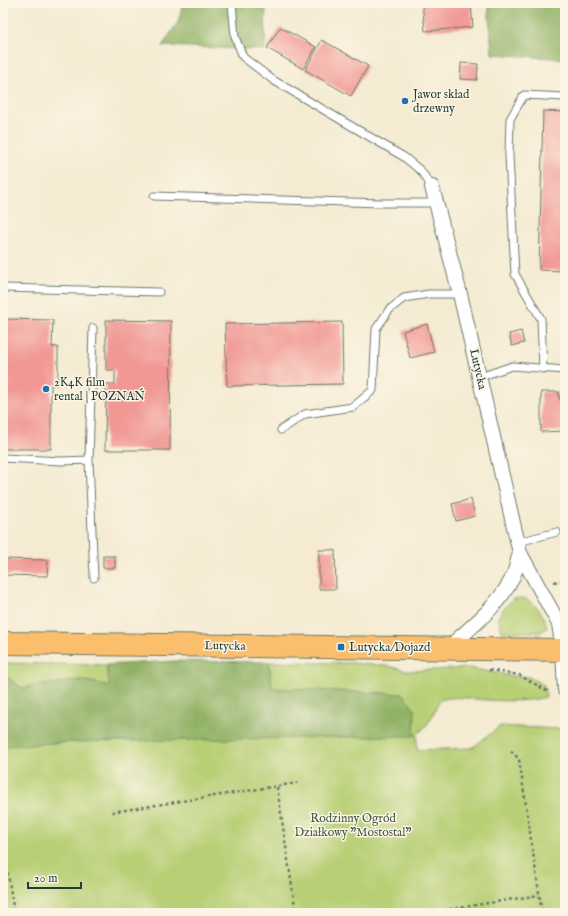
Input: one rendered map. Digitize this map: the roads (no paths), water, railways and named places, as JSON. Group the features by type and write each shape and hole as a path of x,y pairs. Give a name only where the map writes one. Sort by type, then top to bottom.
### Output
{"main road":[{"name":"Lutycka","path":"3,644 564,650"}],"street":[{"name":"Lutycka","path":"432,187 460,294 519,547 559,624 564,650"},
{"name":"Lutycka","path":"447,649 481,618 504,591 515,572 519,547"},
{"path":"564,650 565,690"}],"lane":[{"path":"232,3 235,37 243,57 273,80 404,157 421,171 432,187"},
{"path":"543,369 541,319 515,274 509,155 510,119 524,95 565,97"},
{"path":"154,196 382,203 436,203"},
{"path":"3,288 159,292"},
{"path":"281,430 305,414 353,407 373,390 376,329 389,310 404,298 429,294 460,294"},
{"path":"92,328 89,460 94,578"},
{"path":"480,377 512,366 565,370"},
{"path":"3,458 61,461 89,460"},
{"path":"519,547 557,532"}],"place":[{"name":"Jawor skład drzewny","path":"405,101"},
{"name":"2K4K film rental | POZNAŃ","path":"46,389"},
{"name":"Lutycka/Dojazd","path":"341,647"}],"park label":[{"name":"Rodzinny Ogród Działkowy \"Mostostal\"","path":"353,825"}]}
